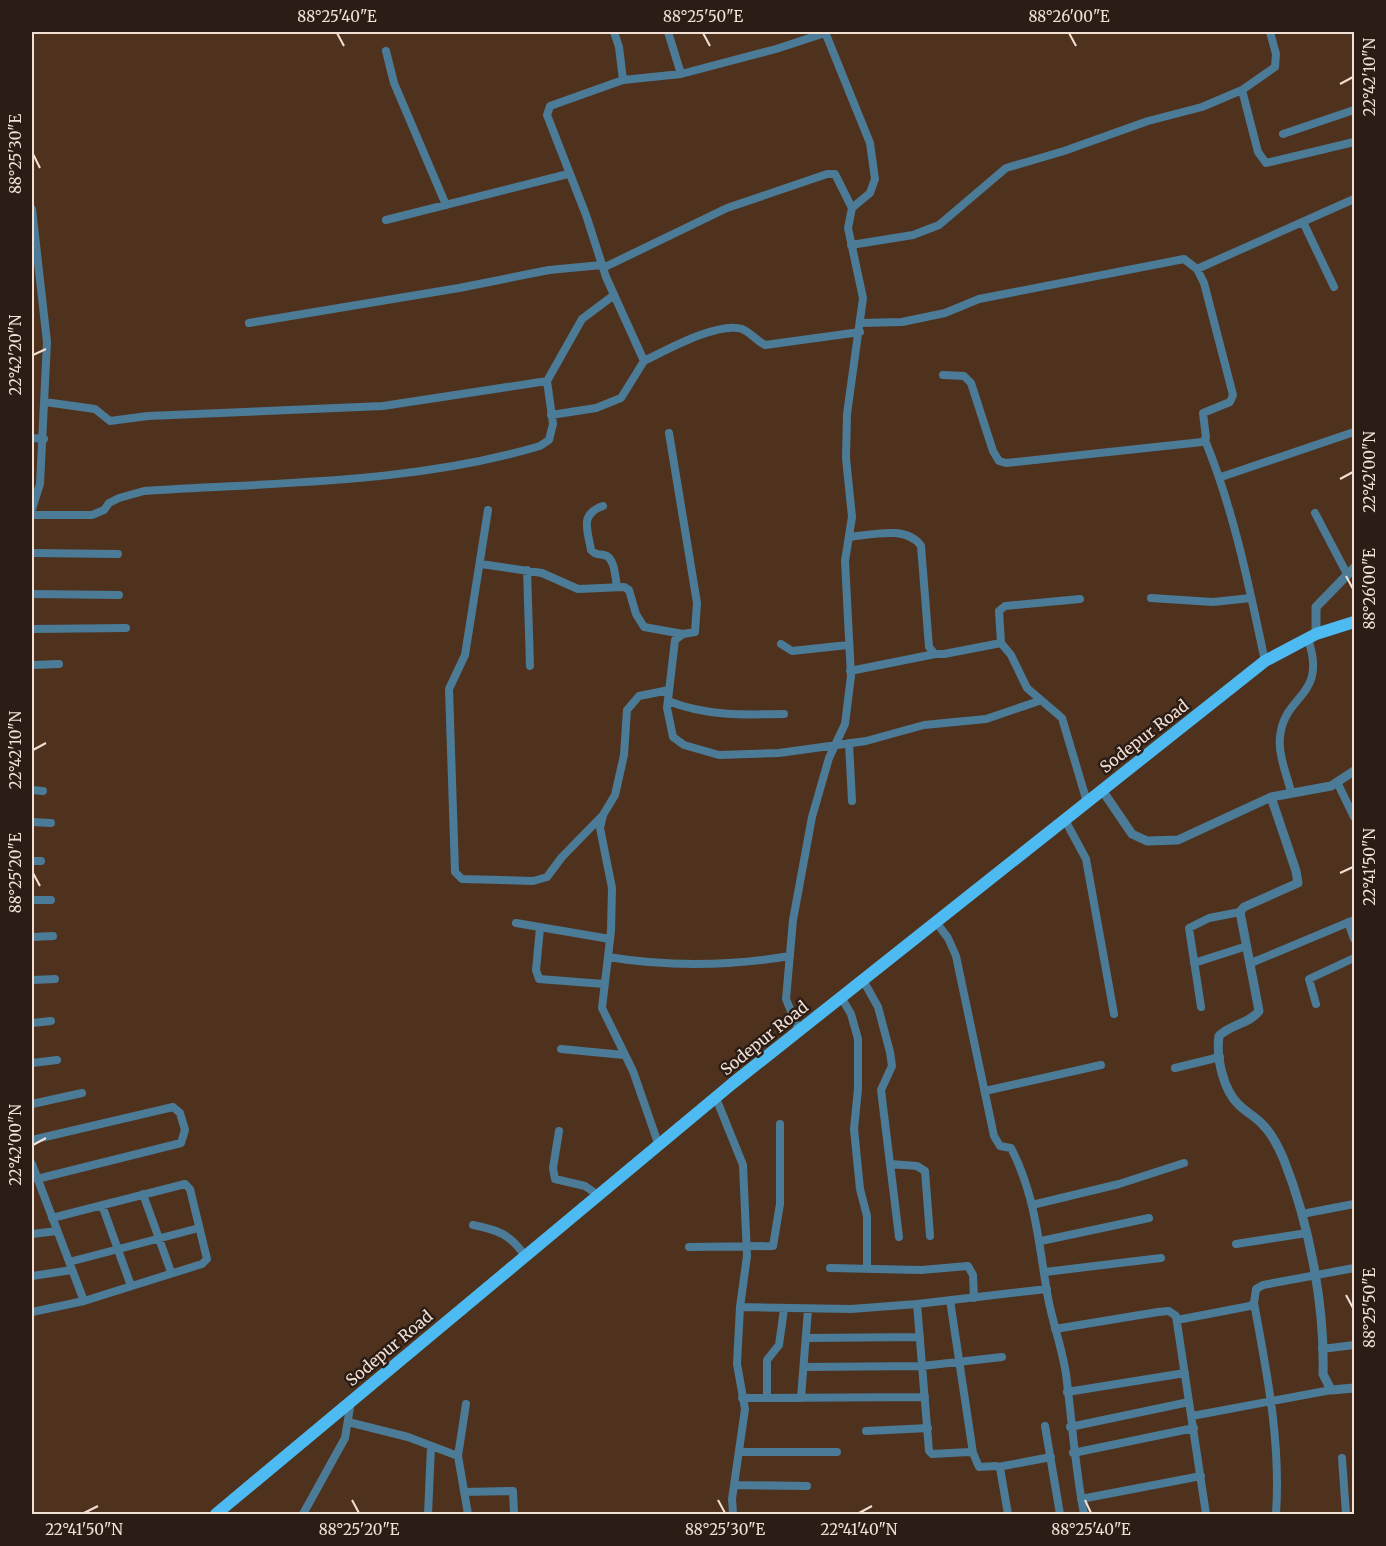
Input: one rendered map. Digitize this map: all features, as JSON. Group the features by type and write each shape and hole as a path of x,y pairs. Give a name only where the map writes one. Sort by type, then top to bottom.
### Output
{"main road":[{"name":"Sodepur Road","path":"216,1515 716,1098 1265,661 1312,636 1354,622"}],"street":[{"path":"614,32 619,47 623,81"},
{"path":"668,32 681,74"},
{"path":"644,361 614,295 568,174 547,115 549,106 623,81 681,74 776,49 825,32 870,143 875,179 870,193 852,208"},
{"path":"851,245 913,235 939,225 1006,168 1064,152 1148,121 1202,107 1242,90 1275,67 1276,54 1270,32"},
{"path":"386,51 394,83 446,205"},
{"path":"1242,90 1258,152 1266,162 1354,142"},
{"path":"1283,134 1354,110"},
{"path":"387,220 568,174"},
{"path":"249,322 459,288 549,270 603,266 727,208 828,174 835,174 852,208 848,228 863,298 847,414 846,458 852,517 845,561 850,671 845,724 829,758 804,854 793,920 786,999 799,1031"},
{"path":"1197,269 1354,199"},
{"path":"32,209 47,342 42,465 34,492 32,509"},
{"path":"1303,222 1334,287"},
{"path":"551,415 596,408 621,398 644,361 690,339 734,328 745,330 765,345 902,322 945,313 980,299 1184,259 1197,269 1204,283 1233,395 1230,402 1203,414 1205,440 1221,477 1265,661"},
{"path":"32,515 92,515 104,510 109,503 119,498 144,491 346,481 417,474 540,446 549,440 553,424 547,381 582,319 614,295"},
{"path":"943,375 964,376 971,383 993,451 999,461 1006,463 1205,440"},
{"path":"45,402 95,409 110,421 159,416 384,406 547,381"},
{"path":"1221,477 1354,432"},
{"path":"481,564 527,570 578,589 617,586 629,590 636,614 644,627 683,634 695,632 697,603 669,433"},
{"path":"32,438 44,439"},
{"path":"32,464 42,465"},
{"path":"603,506 589,513 590,541 593,553 610,558 617,586"},
{"path":"488,510 465,656 449,689 455,872 462,879 533,881 547,877 562,857 603,815 615,795 624,755 627,710 639,696 669,690"},
{"path":"1291,792 1280,738 1284,722 1313,678 1312,636 1316,607 1351,571 1315,513"},
{"path":"849,537 884,533 906,534 918,541 921,546 927,635 929,646 935,654"},
{"path":"32,553 118,554"},
{"path":"527,570 530,666"},
{"path":"32,594 119,595"},
{"path":"1151,598 1214,602 1251,598"},
{"path":"1080,599 1005,606 999,611 1001,643 1011,655 1027,688 1062,718 1088,802"},
{"path":"32,629 126,628"},
{"path":"683,634 675,640 669,690 669,723 673,737 684,745 719,754 779,753 849,743 887,736 924,725 986,719 1040,700"},
{"path":"850,671 1001,643"},
{"path":"781,644 792,651 848,645"},
{"path":"32,665 59,664"},
{"path":"668,701 692,710 716,714 784,714"},
{"path":"849,743 852,801"},
{"path":"1102,790 1132,834 1147,842 1178,840 1271,797 1291,792 1311,791 1337,782 1354,771"},
{"path":"1337,782 1354,817"},
{"path":"32,790 43,791"},
{"path":"1201,1007 1190,928 1209,918 1240,912 1244,907 1298,883 1271,797"},
{"path":"603,815 600,828 612,888 610,939 602,1008 633,1071 659,1146"},
{"path":"1065,820 1086,859 1114,1014"},
{"path":"32,822 51,823"},
{"path":"32,861 41,861"},
{"path":"32,900 51,900"},
{"path":"1240,912 1259,1011 1221,1034 1218,1041 1220,1058 1229,1092 1237,1103 1262,1123 1274,1141 1302,1214 1314,1276 1323,1374 1331,1390"},
{"path":"1251,963 1351,921 1354,939"},
{"path":"936,922 948,938 956,956 994,1136 1000,1146 1011,1148 1027,1184 1041,1241 1047,1289 1065,1374 1073,1454 1084,1515"},
{"path":"516,923 610,939"},
{"path":"540,928 536,970 539,979 604,984"},
{"path":"32,937 53,936"},
{"path":"1194,963 1247,946"},
{"path":"608,957 667,965 750,962 790,956"},
{"path":"1316,1004 1309,979 1354,958"},
{"path":"32,980 55,979"},
{"path":"863,980 878,1007 892,1066 881,1090 899,1237"},
{"path":"841,997 851,1014 858,1039 858,1089 854,1129 860,1189 867,1215 867,1268"},
{"path":"32,1023 51,1021"},
{"path":"561,1049 624,1055"},
{"path":"1175,1068 1220,1058"},
{"path":"32,1063 57,1060"},
{"path":"985,1091 1101,1065"},
{"path":"32,1104 82,1093"},
{"path":"716,1098 743,1165 747,1248 740,1307 737,1364 745,1409 733,1515"},
{"path":"32,1140 172,1107 180,1113 186,1130 180,1143 37,1179"},
{"path":"689,1247 768,1248 776,1243 780,1204 780,1124"},
{"path":"559,1131 553,1168 555,1179 585,1186 598,1195"},
{"path":"1032,1205 1119,1184 1184,1163"},
{"path":"32,1164 84,1301"},
{"path":"891,1164 923,1168 927,1181 930,1236"},
{"path":"32,1312 84,1301 206,1261 207,1256 190,1189 185,1184 52,1218"},
{"path":"32,1192 42,1191"},
{"path":"143,1194 171,1272"},
{"path":"1302,1214 1354,1204"},
{"path":"102,1205 131,1286"},
{"path":"1041,1241 1149,1218"},
{"path":"473,1225 494,1229 515,1240 525,1256"},
{"path":"32,1275 70,1266 118,1249 199,1227"},
{"path":"32,1234 57,1231"},
{"path":"1236,1244 1307,1233"},
{"path":"1045,1272 1161,1258"},
{"path":"830,1268 928,1270 968,1266 973,1275 974,1298"},
{"path":"1276,1515 1278,1492 1272,1401 1254,1303 1259,1287 1354,1268"},
{"path":"740,1307 851,1309 1047,1289"},
{"path":"950,1300 973,1453 979,1467 998,1467 1051,1457"},
{"path":"1177,1320 1239,1309 1254,1303"},
{"path":"917,1304 930,1453 973,1453"},
{"path":"767,1398 767,1360 779,1346 784,1309"},
{"path":"801,1398 808,1309"},
{"path":"1055,1329 1173,1312 1177,1320 1206,1515"},
{"path":"807,1338 920,1337"},
{"path":"1322,1349 1354,1345"},
{"path":"804,1367 922,1366 959,1360 1002,1357"},
{"path":"1067,1392 1185,1373"},
{"path":"1192,1416 1331,1390 1354,1388"},
{"path":"742,1398 925,1396"},
{"path":"303,1515 345,1438 352,1400"},
{"path":"1070,1427 1189,1402"},
{"path":"466,1404 458,1456 468,1515"},
{"path":"348,1422 408,1437 458,1456"},
{"path":"1045,1426 1060,1515"},
{"path":"866,1431 928,1428"},
{"path":"1073,1454 1194,1428"},
{"path":"428,1515 431,1447"},
{"path":"740,1452 837,1452"},
{"path":"1342,1458 1346,1515"},
{"path":"998,1467 1008,1515"},
{"path":"1081,1499 1201,1476"},
{"path":"735,1485 807,1486"},
{"path":"464,1492 513,1491 514,1515"}]}
